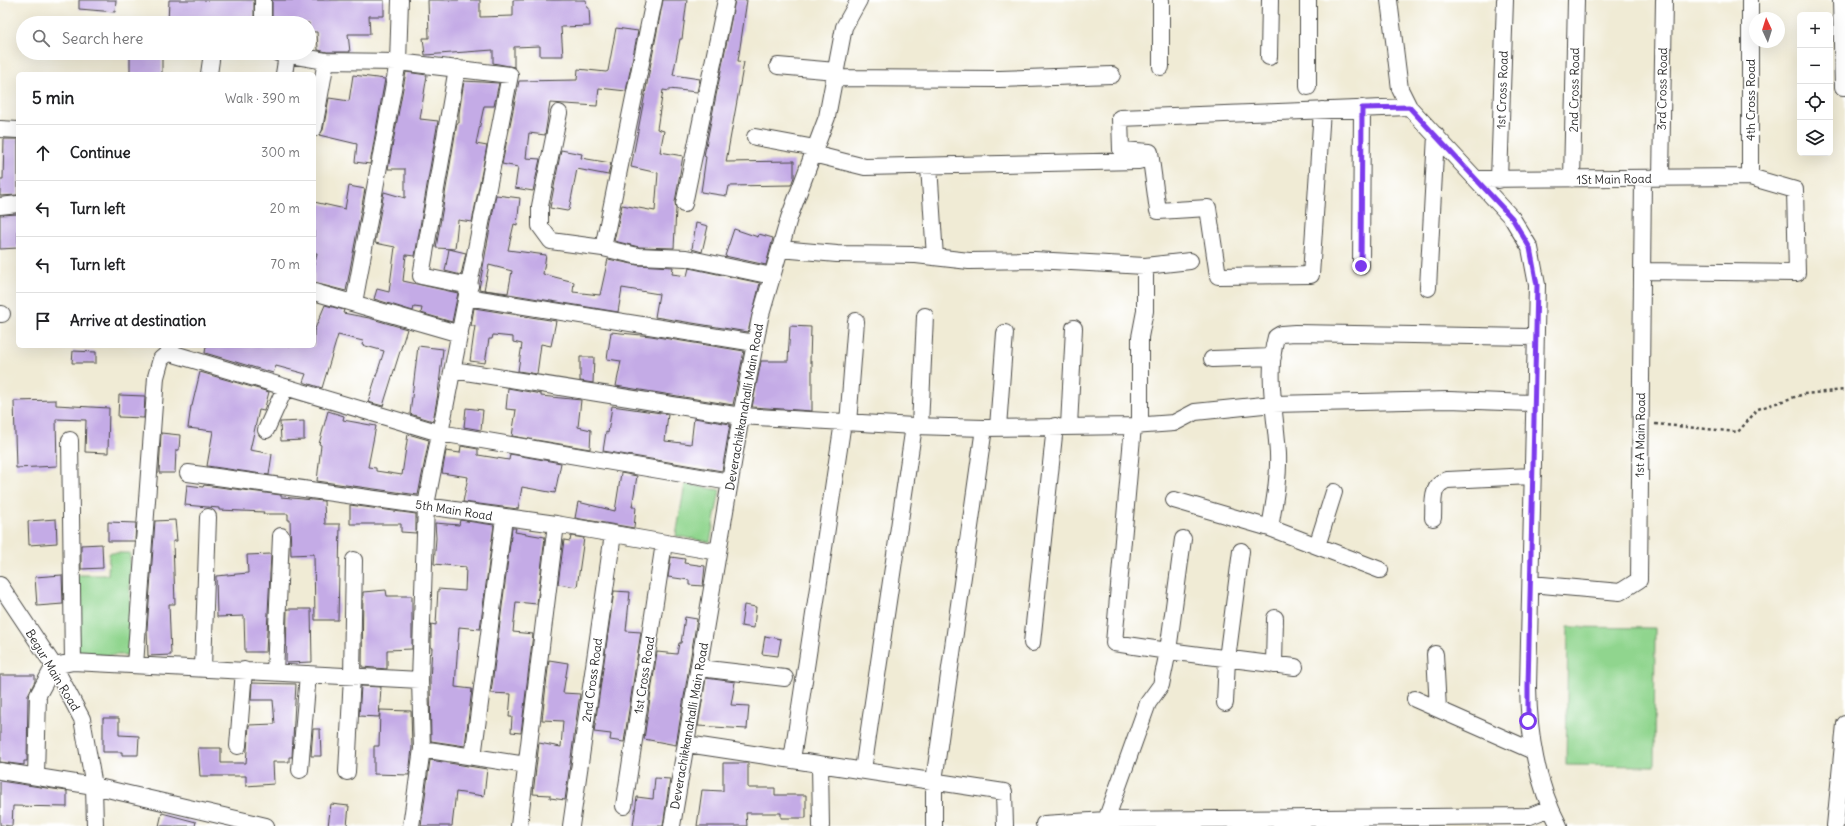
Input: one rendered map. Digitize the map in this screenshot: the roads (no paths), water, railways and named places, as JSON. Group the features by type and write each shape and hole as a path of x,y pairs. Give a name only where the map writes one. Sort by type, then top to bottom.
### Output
{"street":[{"path":"263,0 263,16"},
{"path":"354,303 398,62 400,0"},
{"path":"603,248 654,0"},
{"path":"684,204 726,0"},
{"name":"Deverachikkanahalli Main Road","path":"672,826 687,744 740,416 760,318 789,218 827,117 844,27 859,0"},
{"path":"1161,0 1161,67"},
{"path":"1269,57 1270,0"},
{"path":"1308,0 1308,87"},
{"path":"1389,0 1400,88 1409,107 1478,179 1512,218 1530,248 1537,285 1528,721 1532,751 1550,808 1559,826"},
{"name":"1st Cross Road","path":"1499,180 1505,0"},
{"name":"2nd Cross Road","path":"1572,180 1576,0"},
{"name":"3rd Cross Road","path":"1661,178 1664,0"},
{"name":"4th Cross Road","path":"1750,0 1750,177"},
{"path":"1841,0 1844,87"},
{"path":"316,59 326,61 398,62 510,75 426,505 420,680 422,749 411,826"},
{"path":"210,72 211,60"},
{"path":"283,60 284,72"},
{"path":"316,117 326,61"},
{"path":"778,66 835,74 999,79 1112,75"},
{"path":"457,68 421,276 468,292 755,343"},
{"path":"1322,110 1311,276 1218,276 1208,208 1158,211 1150,152 1120,150 1120,118 1362,108 1409,107"},
{"path":"1361,266 1362,108"},
{"path":"559,113 540,206 540,226 551,241 603,248 638,256 686,258 772,276"},
{"path":"0,129 16,130"},
{"path":"1428,288 1436,134"},
{"path":"754,137 814,151 865,167 1139,161"},
{"path":"929,166 935,257"},
{"name":"1St Main Road","path":"1478,179 1572,180 1750,177 1795,190 1797,273 1642,271"},
{"name":"1st A Main Road","path":"1531,584 1620,592 1639,580 1643,178"},
{"path":"0,206 16,204"},
{"path":"780,249 837,254 916,255 969,261 1034,260 1145,266 1190,261"},
{"path":"1145,266 1145,311 1140,337 1136,426 1114,643 1295,667"},
{"path":"316,293 460,334"},
{"path":"863,770 917,426 925,316"},
{"path":"792,760 845,423 856,321"},
{"path":"1032,643 1074,328"},
{"path":"934,826 934,781 1005,333"},
{"path":"1270,528 1275,502 1278,455 1273,404 1273,348 1276,337 1281,334 1425,334 1536,337"},
{"path":"135,665 156,377 161,359 168,353 440,433 730,482"},
{"path":"1212,359 1273,357"},
{"path":"453,370 740,416 917,426 1136,426 1174,423 1195,412 1273,404 1450,400 1534,404"},
{"path":"266,430 285,388"},
{"path":"70,440 73,662"},
{"name":"5th Main Road","path":"188,473 556,524 718,552"},
{"path":"1433,518 1435,489 1437,484 1441,482 1447,480 1533,476"},
{"path":"1317,546 1334,492"},
{"path":"1174,500 1270,528 1380,570"},
{"path":"203,668 208,517"},
{"path":"473,758 504,518"},
{"path":"519,826 556,524"},
{"name":"2nd Cross Road","path":"571,826 612,534"},
{"path":"275,672 281,536"},
{"path":"1106,820 1148,703 1161,685 1168,651 1183,539"},
{"name":"1st Cross Road","path":"624,806 664,543"},
{"path":"1225,703 1227,659 1241,552"},
{"path":"347,772 352,676 354,560"},
{"name":"Begur Main Road","path":"0,585 54,666 82,719 94,786 95,826"},
{"path":"1274,665 1275,618"},
{"path":"1435,654 1438,709"},
{"path":"36,777 38,695 54,666 73,662 420,680"},
{"path":"699,668 785,678"},
{"path":"238,746 244,670"},
{"path":"300,770 308,674"},
{"path":"1415,699 1532,751"},
{"path":"1835,826 1845,724"},
{"path":"687,744 1004,792 1005,826"},
{"path":"422,749 526,765"},
{"path":"820,764 821,826"},
{"path":"0,771 94,786 266,826"},
{"path":"1044,824 1106,820 1199,823 1530,821 1550,808"}]}
